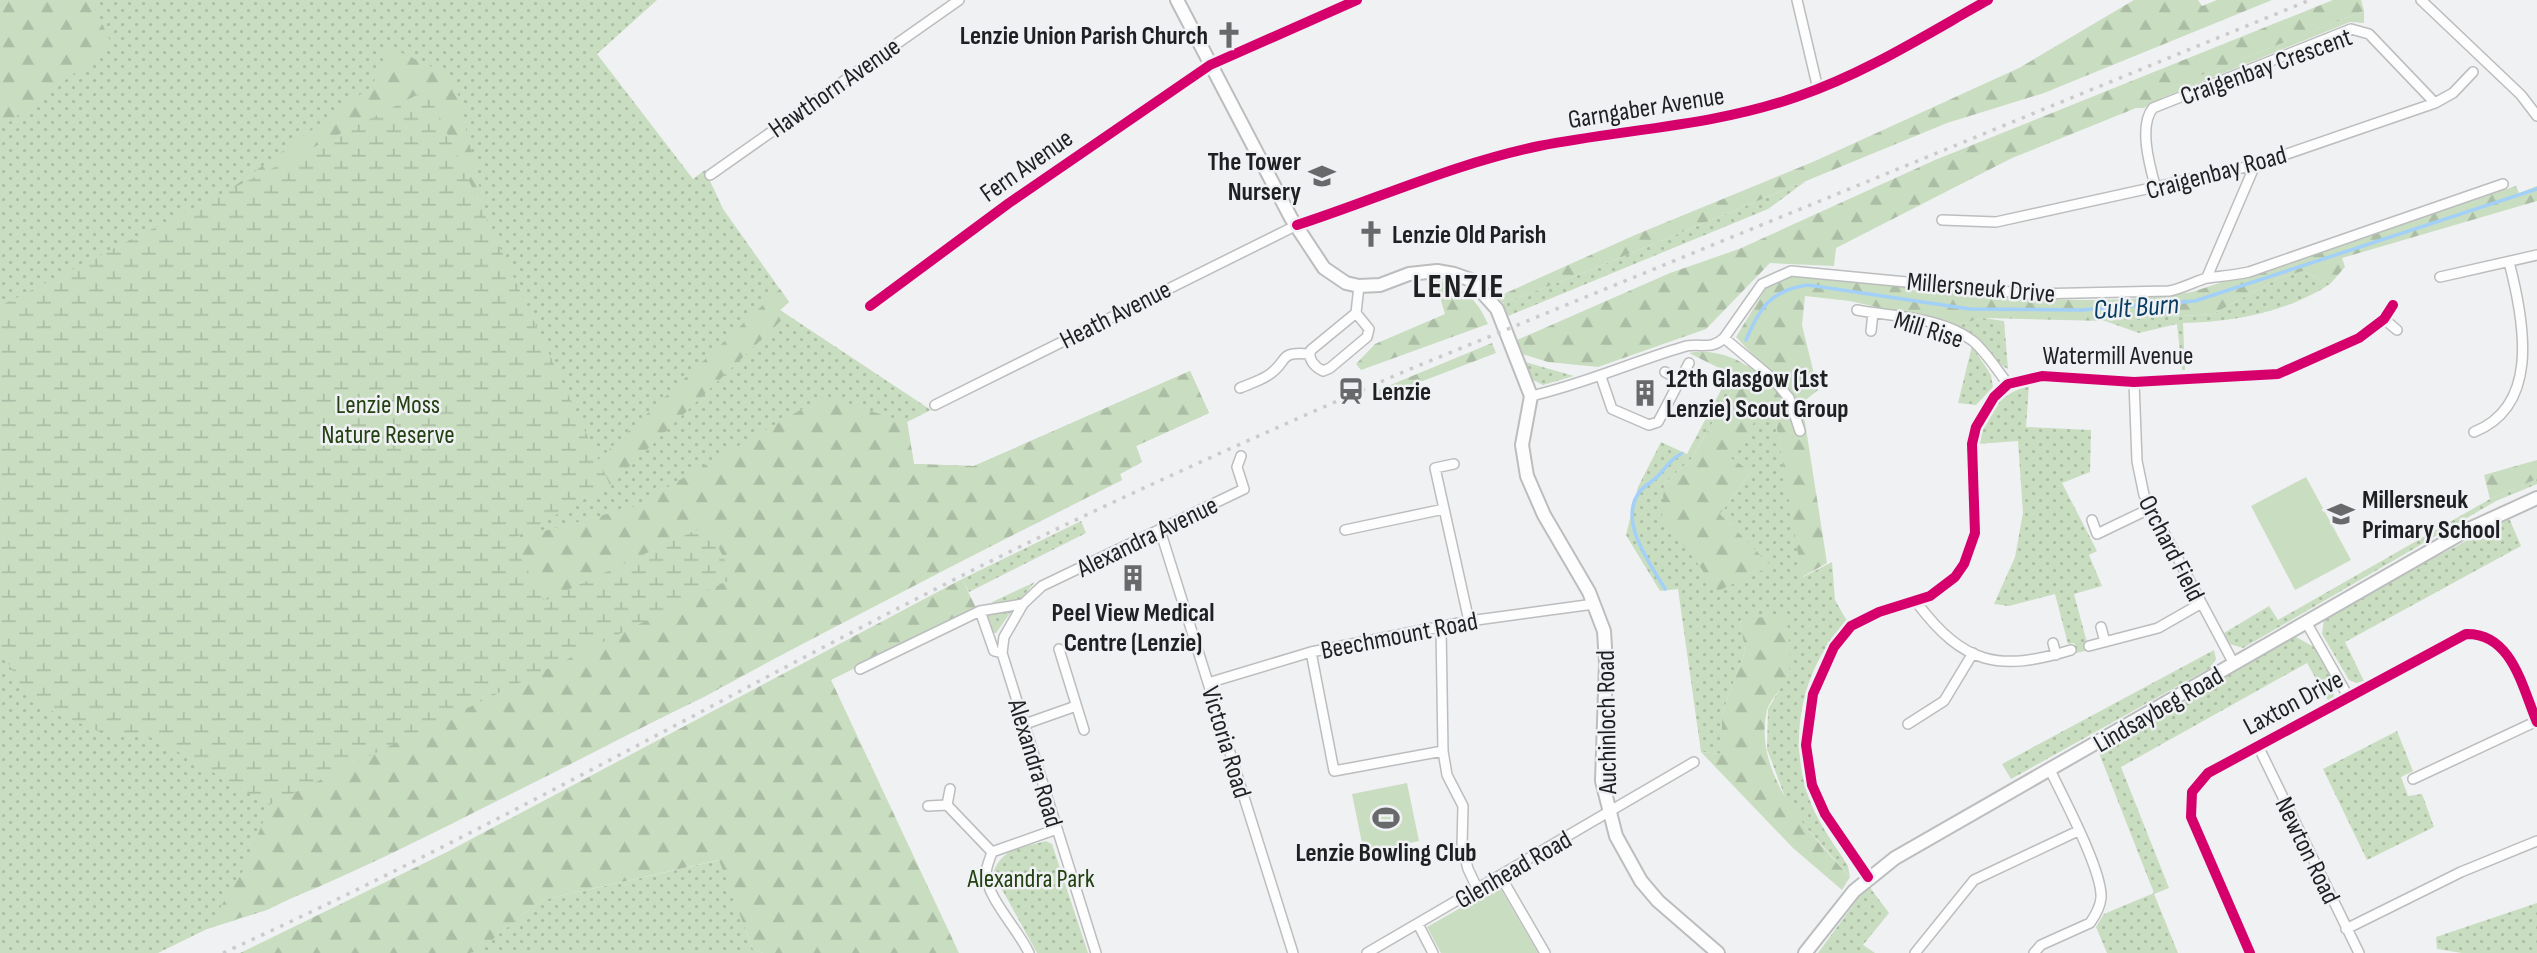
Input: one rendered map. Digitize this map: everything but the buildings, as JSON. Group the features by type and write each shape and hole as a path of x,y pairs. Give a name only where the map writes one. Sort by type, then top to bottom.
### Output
{"main road":[{"path":"1177,0 1297,225 1324,268 1346,283 1359,286 1380,285 1409,274 1437,271 1471,280 1497,309 1531,396"},
{"name":"Auchinloch Road","path":"1531,396 1522,445 1527,476 1544,515 1594,604 1604,631 1606,663 1602,781 1608,814 1616,836 1642,881 1658,901 1718,953"},
{"name":"Lindsaybeg Road","path":"1805,953 1827,921 1868,877 1895,858 2467,530 2537,498"}],"street":[{"name":"Hawthorn Avenue","path":"710,175 960,0"},
{"name":"Fern Avenue","path":"870,306 1009,203 1210,65 1357,0"},
{"path":"1797,0 1818,89"},
{"name":"Garngaber Avenue","path":"1297,225 1449,171 1536,147 1736,116 1818,89 1862,70 1988,0"},
{"path":"2421,0 2521,95 2537,116"},
{"name":"Craigenbay Crescent","path":"2156,188 2146,128 2148,114 2153,108 2351,29 2369,34 2435,103"},
{"name":"Craigenbay Road","path":"1942,220 1996,222 2255,166 2435,103 2453,93 2473,72"},
{"path":"2207,278 2255,166"},
{"name":"Millersneuk Drive","path":"1724,338 1762,284 1791,271 2032,294 2169,291 2190,287 2207,278 2224,278 2249,272 2503,184"},
{"name":"Heath Avenue","path":"935,405 1297,225"},
{"path":"2440,277 2537,255"},
{"path":"2509,262 2534,358"},
{"path":"1310,354 1356,313 1359,286"},
{"name":"Watermill Avenue","path":"1868,877 1825,814 1812,785 1807,754 1808,717 1821,672 1844,633 1870,616 1917,603 1937,592 1955,577 1971,550 1976,513 1972,444 1982,414 2008,384 2042,376 2134,382 2278,374 2359,338 2384,319 2393,305"},
{"name":"Mill Rise","path":"1857,310 1921,321 1962,334 1975,343 2008,384"},
{"path":"1310,354 1312,361 1323,371 1359,345 1367,337 1369,330 1356,313"},
{"name":"Mill Rise","path":"1871,331 1873,313"},
{"path":"2384,319 2397,330"},
{"path":"1531,396 1559,391 1687,345 1709,347 1724,338 1772,378 1789,398 1800,431"},
{"path":"1240,388 1268,376 1284,355 1295,351 1310,354"},
{"path":"1601,377 1612,409 1649,425 1658,422 1689,363"},
{"path":"1665,372 1680,380"},
{"name":"Orchard Field","path":"2134,382 2137,470 2149,509 2234,664"},
{"path":"2474,432 2513,418"},
{"name":"Alexandra Avenue","path":"1002,653 1011,624 1023,604 1042,586 1244,489 1237,467 1241,456"},
{"path":"1454,464 1435,468 1469,621"},
{"path":"1345,530 1444,509"},
{"path":"2092,520 2097,534 2149,509"},
{"name":"Victoria Road","path":"1160,530 1293,953"},
{"path":"1917,603 1936,625 1973,653 1998,662 2013,664 2071,650"},
{"name":"Alexandra Avenue","path":"860,669 979,611 1023,604"},
{"name":"Beechmount Road","path":"1208,683 1311,652 1469,621 1594,604"},
{"path":"2089,646 2158,628 2200,604"},
{"name":"Alexandra Road","path":"979,611 994,651 1002,653 1096,953"},
{"path":"2306,622 2349,698"},
{"path":"1441,627 1443,751 1447,775 1463,806 1462,846 1468,869 1478,890"},
{"path":"2101,627 2105,642"},
{"name":"Laxton Drive","path":"2250,953 2191,817 2189,807 2192,792 2200,780 2457,638 2478,634 2488,636 2505,648 2537,722"},
{"path":"2053,643 2056,655"},
{"path":"1059,649 1084,730"},
{"path":"1311,652 1335,771 1443,751"},
{"path":"1908,724 1944,701 1973,653"},
{"path":"1025,724 1076,706"},
{"path":"2413,779 2537,722"},
{"name":"Newton Road","path":"2258,746 2359,953"},
{"name":"Glenhead Road","path":"1367,953 1502,877 1694,762"},
{"path":"2034,953 2041,945 2090,923 2099,907 2100,886 2050,770"},
{"path":"947,805 950,789"},
{"path":"928,806 947,805 992,852"},
{"path":"992,852 1057,829"},
{"path":"1915,953 1974,880 2078,831"},
{"path":"2346,929 2461,872 2537,841"},
{"path":"992,852 985,871 989,890 1020,933 1029,953"},
{"path":"1502,877 1545,953"},
{"path":"1418,924 1433,953"}],"green space":[{"name":"Lenzie Moss Nature Reserve","path":"0,0 657,0 597,54 693,179 705,170 723,209 789,302 780,310 931,410 907,422 914,464 974,466 1190,371 1209,413 1136,446 1142,462 1120,474 1122,480 854,615 706,696 267,910 207,929 158,953 0,953"},
{"path":"0,0 91,0 112,45 0,129"},
{"path":"2134,0 2198,0 2202,6 2217,0 2272,0 2044,93 1947,123 1578,275 1503,303 1497,297 1635,235 1815,161 2019,68"},
{"path":"2333,0 2361,0 2364,11 2162,91 2164,97 2144,108 2136,108 2012,158 1836,248 1834,266 1770,263 1706,329 1598,367 1548,362 1522,354 1517,340 1670,273 1739,249 1935,160"},
{"path":"2364,11 2364,23 2350,22 2164,97 2161,91"},
{"path":"389,47 454,77 488,224 427,90 228,191 372,86"},
{"path":"427,90 610,485 511,540 544,601 707,525 734,578 269,805 154,738 100,732 31,702 0,649 0,306"},
{"path":"1806,181 1768,209 1508,316 1503,303"},
{"path":"2516,186 2519,193 2537,186 2537,201 2342,258 2345,267 2330,284 2303,271 2279,278 2213,314 2105,321 1983,318 1956,325 1850,301 1805,296 1802,325 1818,390 1802,403 1827,563 1802,577 1775,417 1766,404 1731,458 1751,472 1720,514 1771,566 1718,591 1662,516 1664,484 1691,459 1739,378 1689,353 1719,354 1747,366 1755,357 1736,337 1766,288 1787,276 2040,299 2142,298 2192,292"},
{"path":"2303,271 2330,284 2296,302 2259,314 2183,323 2185,370 2182,370 2177,324 2139,333 2105,321 2213,314 2279,278"},
{"path":"1435,280 1468,295 1479,307 1488,324 1361,370 1356,364 1375,344 1445,314"},
{"path":"780,289 789,302 780,310 787,315 610,485 597,461"},
{"path":"1983,318 2004,321 2008,369 1995,360 1973,336 1956,325"},
{"path":"1492,343 1496,353 1373,400 1371,393"},
{"path":"1972,346 1991,375 1993,387 1976,405 1958,403"},
{"path":"1525,362 1574,376 1543,385 1533,380"},
{"path":"1190,371 1209,413 1136,446 1142,462 1120,474 1122,480 417,841 292,898 207,929 244,869 265,817 292,789 706,525 545,602 511,540 633,507 823,397 907,422 914,464 974,466"},
{"path":"1730,373 1739,378 1691,459 1664,484 1770,566 1720,514 1751,472 1730,458 1766,404 1775,417 1803,577 1832,562 1835,600 1847,621 1818,661 1808,684 1799,733 1804,782 1812,806 1848,866 1850,877 1797,817 1785,797 1767,749 1768,709 1789,674 1740,620 1745,651 1722,714 1722,754 1701,752 1678,589 1660,591 1626,535 1638,487 1661,442 1687,454"},
{"path":"2029,385 2026,427 2091,430 2090,472 2062,483 2097,551 2089,555 2102,586 2074,594 2089,650 2076,653 2074,643 2068,644 2055,594 2009,606 1994,604 2015,557 2023,513 2018,441 1977,444 1989,414 2000,400"},
{"path":"2537,460 2537,479 2490,499 2484,475"},
{"path":"2306,477 2351,560 2295,590 2251,506"},
{"path":"2537,479 2537,484 2496,501 2243,648 2230,644 2224,633 2269,606 2278,620 2490,499"},
{"path":"2509,518 2521,546 2345,642 2364,681 2356,683 2349,680 2322,634 2324,619 2434,555 2436,557"},
{"path":"1081,521 1086,533 969,592 962,579"},
{"path":"962,579 976,608 831,680 959,953 763,953 753,949 719,860 542,900 478,951 470,953 240,953 447,852"},
{"path":"1035,582 1020,600 994,606 992,602"},
{"path":"1013,609 996,633 991,633 986,612"},
{"path":"1787,614 1789,673 1767,710 1765,734 1768,757 1788,802 1818,842 1850,877 1842,890 1793,848 1701,752 1722,754 1722,714 1745,651 1740,620"},
{"path":"2294,636 2316,648 2335,685 2333,700 2329,702 2307,663 2121,767 2169,888 2154,894 2178,953 2107,953 2096,927 2104,914 2154,893 2099,753"},
{"path":"2214,650 2216,659 2210,668 2011,779 2002,764"},
{"path":"2397,731 2413,771 2401,777 2408,796 2422,794 2434,827 2367,860 2323,769"},
{"name":"Lenzie Bowling Club","path":"1407,783 1419,841 1364,853 1352,794"},
{"name":"Alexandra Park","path":"1046,841 1052,844 1088,953 1037,953 993,873 997,864 1008,853"},
{"path":"720,860 753,949 763,953 470,953 478,950 542,900"},
{"path":"1868,885 1889,913 1863,945 1875,953 1818,953"},
{"path":"1499,886 1538,953 1441,953 1427,927"},
{"path":"2537,903 2537,953 2462,953 2437,949 2436,937"}],"waterway":[{"name":"Cult Burn","path":"1746,340 1756,318 1768,302 1785,291 1808,285 1970,309 2082,310 2195,301 2537,189"},
{"name":"Cult Burn","path":"1665,589 1638,541 1632,514 1634,502 1641,490 1681,454"}],"railway":[{"path":"223,953 414,861 977,568 1189,467 1403,372 2310,0"}],"cycle path":[{"path":"870,306 1009,203 1210,65 1357,0"},
{"path":"1297,225 1508,153 1572,140 1703,121 1799,96 1872,64 1988,0"},
{"path":"1868,877 1825,814 1812,785 1806,745 1813,694 1834,647 1851,626 1879,612 1930,596 1955,577 1964,564 1975,533 1972,444 1976,427 1994,397 2008,384 2042,376 2134,382 2278,374 2359,338 2384,319 2393,305"},
{"path":"2250,953 2191,817 2192,792 2208,773 2466,634 2482,636 2505,652 2520,679 2537,722"}],"place":[{"name":"Lenzie Union Parish Church","path":"1229,35"},
{"name":"The Tower Nursery","path":"1322,176"},
{"name":"Lenzie Old Parish","path":"1371,234"},
{"name":"Lenzie","path":"1351,391"},
{"name":"12th Glasgow (1st Lenzie) Scout Group","path":"1645,393"},
{"name":"Millersneuk Primary School","path":"2341,514"},
{"name":"Peel View Medical Centre (Lenzie)","path":"1133,578"},
{"name":"Lenzie Bowling Club","path":"1386,818"}],"district":[{"name":"LENZIE","path":"1459,285"}]}
